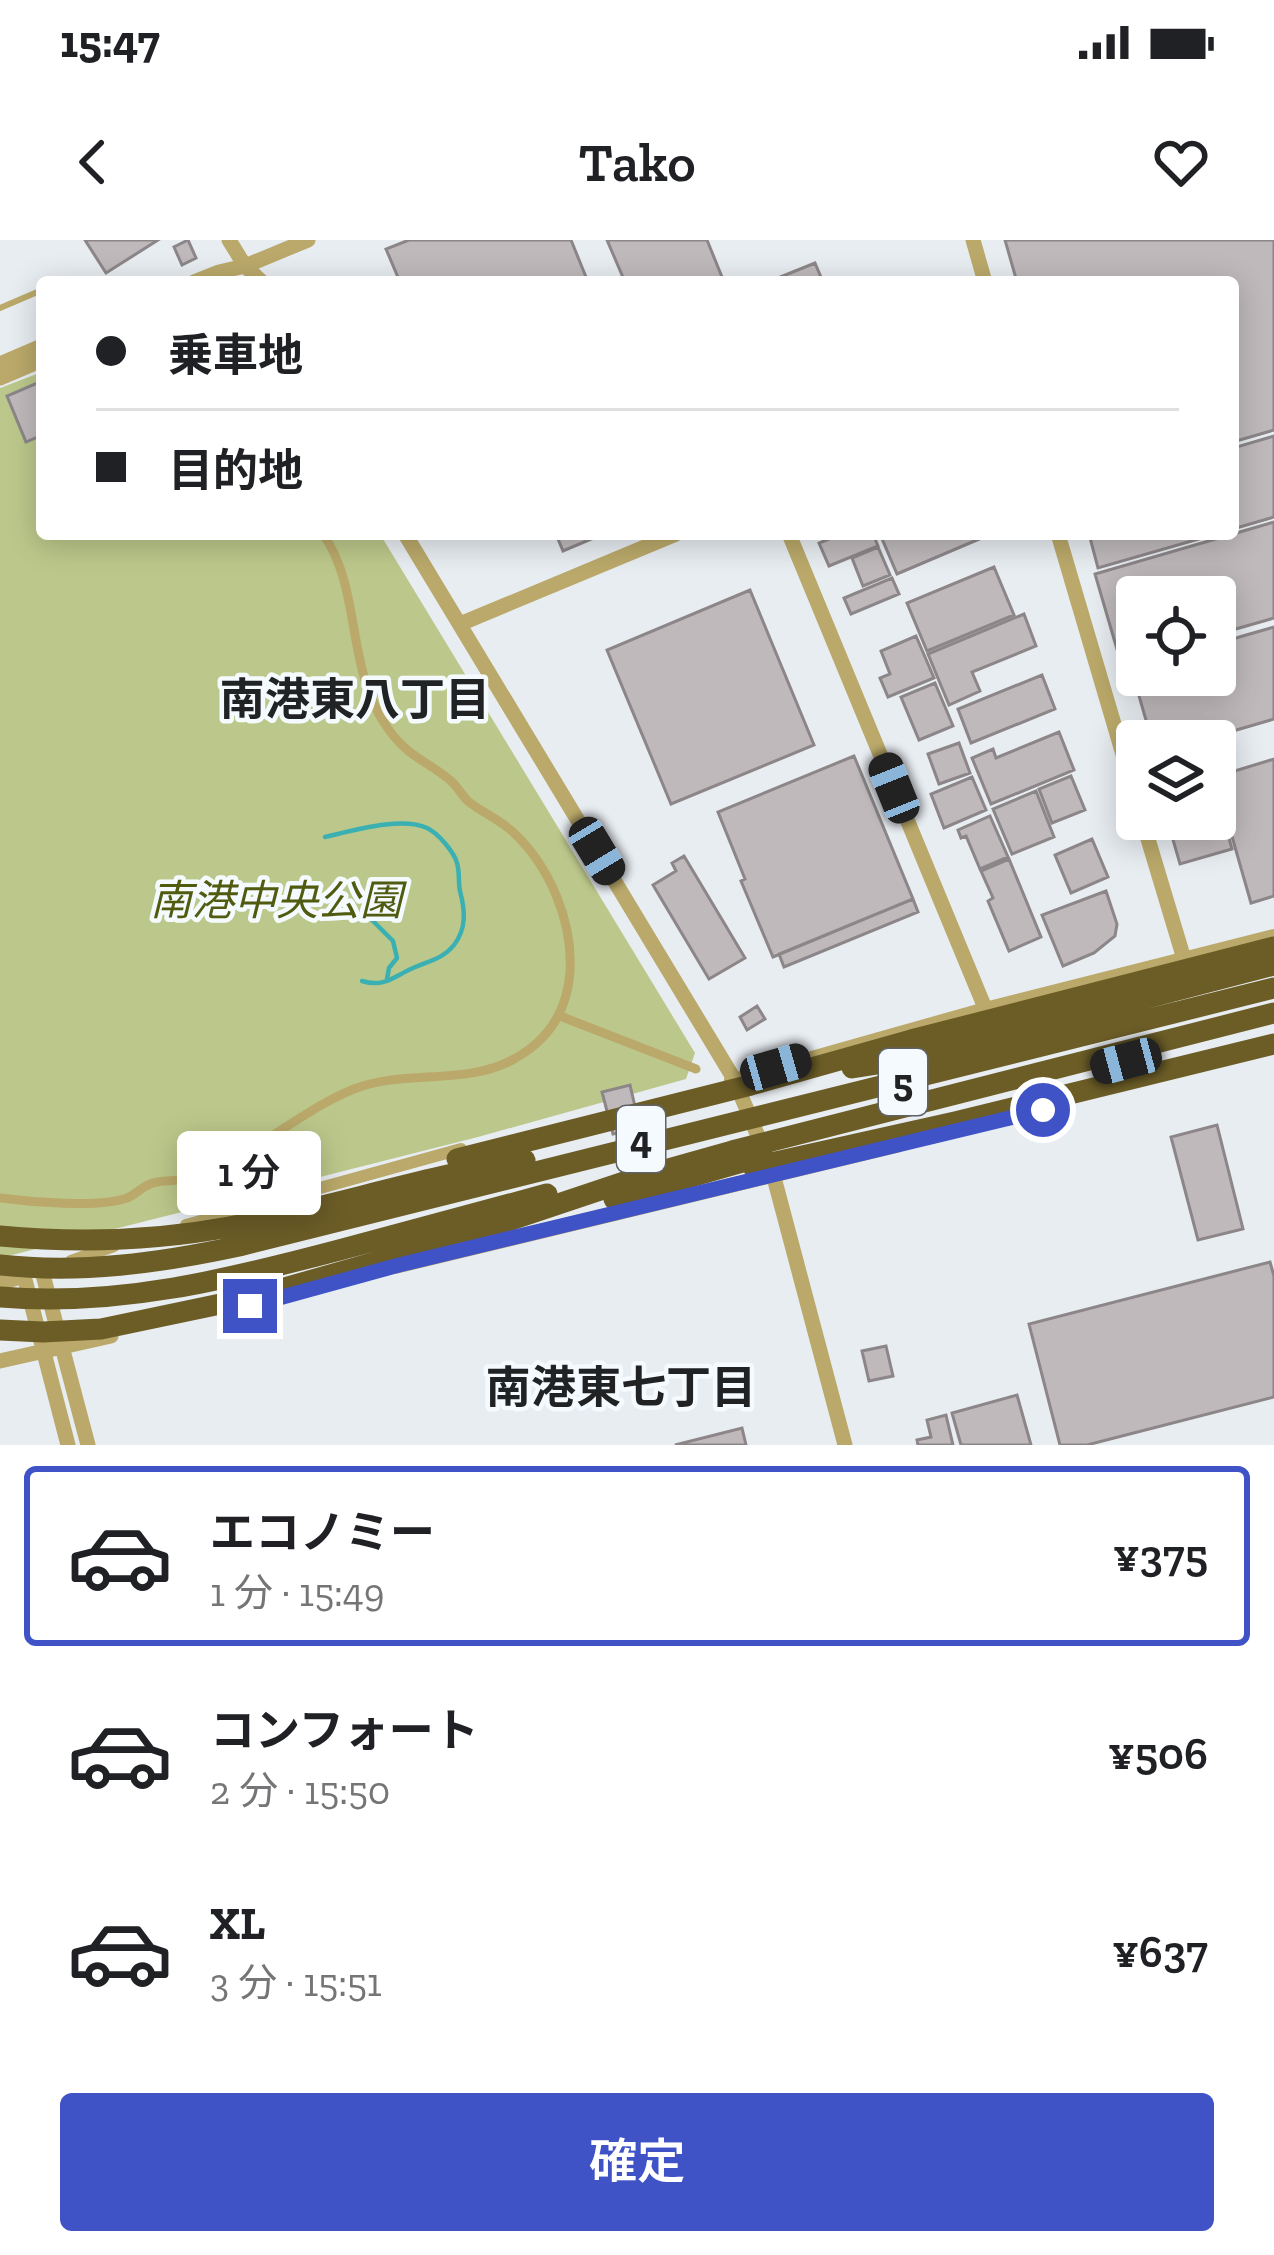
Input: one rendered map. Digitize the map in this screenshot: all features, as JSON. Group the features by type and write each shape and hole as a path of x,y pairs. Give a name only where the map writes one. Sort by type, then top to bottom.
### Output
{"highway":[{"path":"108,1248 1274,947"},
{"path":"742,1082 916,1058 1274,965"},
{"name":"4","path":"0,1236 100,1240 226,1228 420,1180 740,1118 1274,986"},
{"name":"5","path":"0,1265 134,1264 238,1246 1274,986"},
{"path":"399,1265 796,1146 1274,1014"},
{"name":"4","path":"0,1330 101,1329 206,1308 440,1244 732,1150 1274,1014"},
{"name":"5","path":"0,1298 101,1299 249,1273 730,1145 1274,1014"},
{"path":"687,1179 842,1149 1274,1043"}],"street":[{"path":"229,240 246,274"},
{"path":"209,276 246,274 308,240"},
{"path":"973,240 983,276"},
{"path":"0,364 36,349"},
{"path":"0,378 36,363"},
{"path":"0,1198 96,1202 127,1198 152,1183 188,1179 239,1156 355,1088 473,1072 511,1061 536,1044 560,1016 571,959 562,912 542,866 513,831 418,761 390,731 368,695 343,580 327,540"},
{"path":"409,540 742,1082 774,1175 845,1445"},
{"path":"460,624 662,540"},
{"path":"791,540 985,1008"},
{"path":"1060,540 1116,731"},
{"path":"1148,840 1184,958"},
{"path":"634,1104 742,1082 985,1008 1274,935"},
{"path":"560,1016 696,1069"},
{"path":"0,1361 250,1306 399,1265 1274,1053"},
{"path":"0,1282 303,1192 607,1111"},
{"path":"43,1271 88,1445"},
{"path":"24,1276 68,1445"}],"lane":[{"path":"0,308 36,293"}],"green space":[{"name":"南港中央公園","path":"36,374 36,540 384,540 695,1053 686,1079 478,1137 0,1258 0,388"}],"building":[{"path":"85,240 158,240 106,273"},
{"path":"188,240 196,258 182,265 174,247"},
{"path":"409,240 571,240 586,276 397,276 386,249"},
{"path":"607,240 707,240 722,276 622,276"},
{"path":"1005,240 1274,240 1274,430 1239,440 1239,276 1015,276"},
{"path":"815,263 820,276 783,276"},
{"path":"36,384 36,438 26,442 7,396"},
{"path":"1274,436 1274,517 1239,527 1239,446"},
{"path":"1274,522 1274,618 1236,629 1236,576 1116,576 1116,646 1095,574 1212,540 1239,540 1239,532"},
{"path":"558,540 589,540 563,551"},
{"path":"876,540 878,546 829,566 819,543"},
{"path":"883,540 977,540 897,574"},
{"path":"1091,540 1195,540 1098,568"},
{"path":"878,547 890,575 863,586 852,558"},
{"path":"994,567 1014,615 927,651 907,603"},
{"path":"892,578 899,594 851,614 844,598"},
{"path":"750,590 814,745 671,804 607,650"},
{"path":"1024,614 1036,646 972,672 980,691 949,705 928,654"},
{"path":"1274,627 1274,719 1236,730 1236,720 1146,720 1139,696 1236,696 1236,638"},
{"path":"916,636 934,678 888,697 880,678 890,674 881,651"},
{"path":"1042,675 1055,709 971,743 958,709"},
{"path":"935,683 953,726 919,740 901,697"},
{"path":"1059,732 1074,770 991,804 972,758 993,749 996,758"},
{"path":"959,743 970,773 939,784 928,754"},
{"path":"854,756 913,899 773,957 718,812"},
{"path":"1274,759 1274,896 1251,903 1233,840 1236,771"},
{"path":"1071,776 1085,810 1052,823 1039,789"},
{"path":"972,777 986,810 944,828 931,794"},
{"path":"1036,791 1054,837 1012,854 993,809"},
{"path":"990,816 1008,857 980,869 966,836 961,838 958,830"},
{"path":"1092,839 1108,877 1071,893 1055,855"},
{"path":"1173,840 1229,840 1232,849 1180,864"},
{"path":"684,856 745,958 709,979 653,885 676,871 672,863"},
{"path":"1009,859 1041,937 1009,951 981,871"},
{"path":"1106,891 1117,924 1115,936 1094,953 1063,966 1042,915"},
{"path":"913,899 918,912 784,967 779,954"},
{"path":"757,1006 765,1019 747,1030 740,1017"},
{"path":"630,1085 640,1128 613,1134 602,1092"},
{"path":"1217,1125 1243,1229 1198,1240 1171,1137"},
{"path":"1270,1262 1274,1397 1087,1445 1060,1445 1029,1324"},
{"path":"886,1346 893,1376 869,1381 862,1351"},
{"path":"1017,1395 1031,1445 961,1445 952,1413"},
{"path":"946,1415 953,1445 918,1445 917,1440 931,1437 927,1420"},
{"path":"742,1428 746,1445 675,1445"}],"waterway":[{"path":"325,837 376,826 417,825 441,838 457,863 464,919 454,945 440,957 389,980 362,981"},
{"path":"375,906 380,912 388,908 384,894 375,893 363,901 364,912 393,941 397,958 387,979"}],"district":[{"name":"南港東八丁目","path":"355,699"},
{"name":"南港東七丁目","path":"621,1387"}],"route":[{"path":"250,1306 399,1265 1043,1110"}]}
